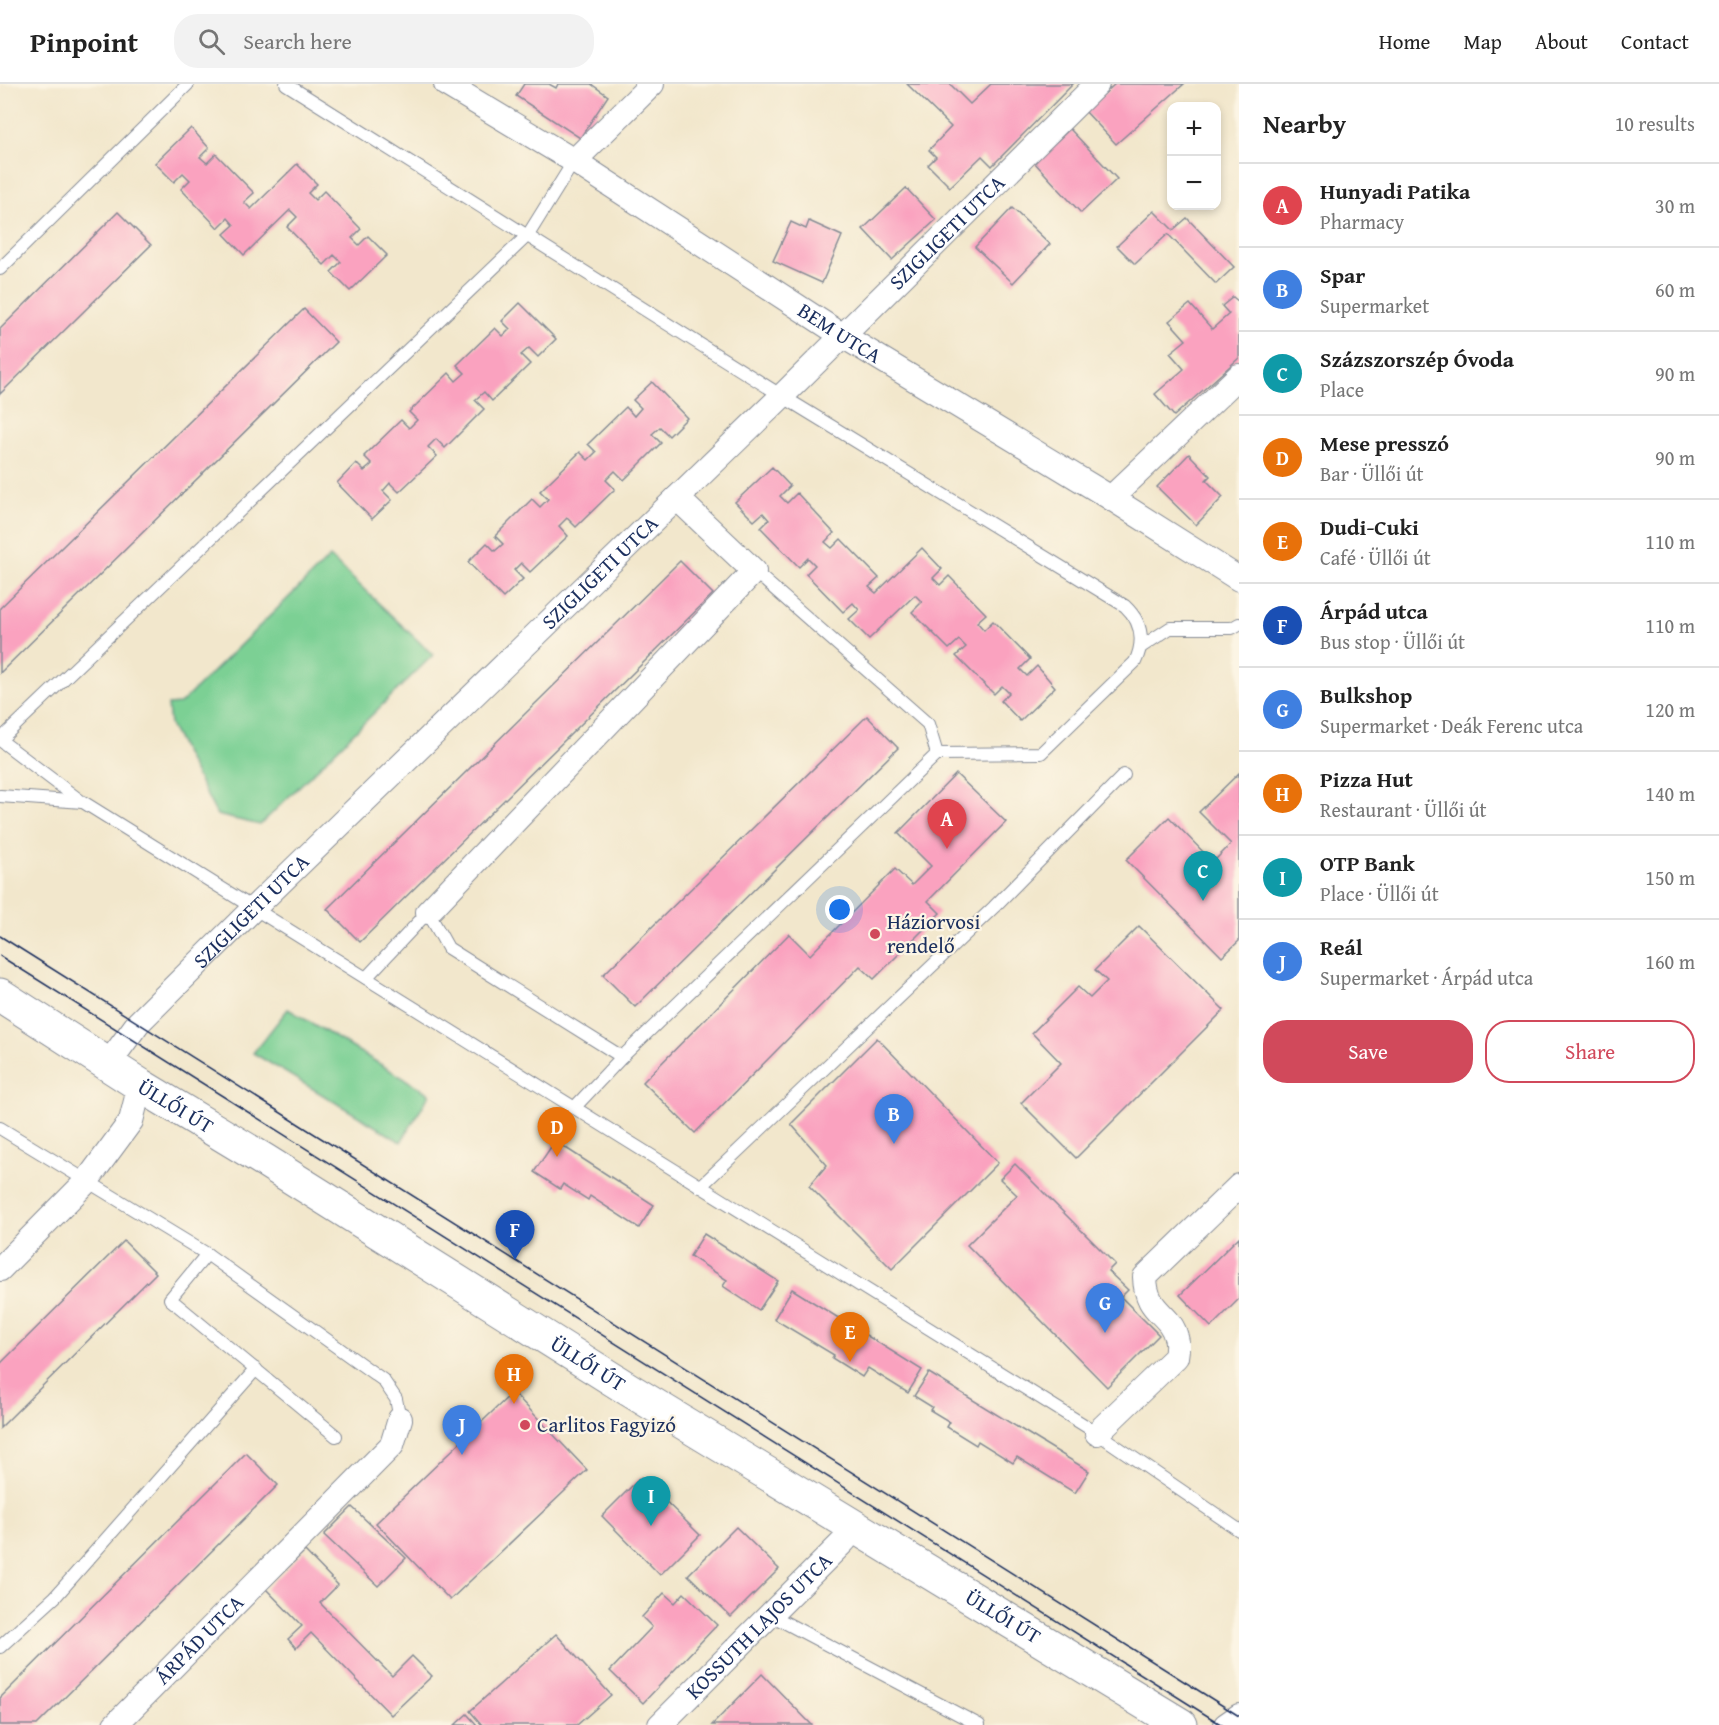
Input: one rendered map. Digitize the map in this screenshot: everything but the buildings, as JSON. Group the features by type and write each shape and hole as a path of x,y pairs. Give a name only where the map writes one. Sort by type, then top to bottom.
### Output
{"main road":[{"name":"ÜLLŐI ÚT","path":"0,995 108,1065 274,1166 628,1389 1181,1725"}],"street":[{"name":"BEM UTCA","path":"446,84 574,161 843,336 1112,498 1239,579"},
{"path":"574,161 651,84"},
{"name":"SZIGLIGETI UTCA","path":"108,1065 138,1023 782,396 1097,84"},
{"path":"1112,498 1239,376"},
{"path":"428,912 754,571 677,498"},
{"path":"0,1269 86,1182 131,1121 140,1085"},
{"path":"1097,1433 1176,1357 1177,1338 1171,1326 1150,1304 1145,1290 1145,1278 1239,1186"},
{"name":"ÁRPÁD UTCA","path":"115,1725 392,1445 400,1419"},
{"name":"KOSSUTH LAJOS UTCA","path":"660,1725 769,1614 844,1542 855,1527"},
{"path":"1226,1725 1239,1716"}],"lane":[{"path":"0,269 188,84"},
{"path":"286,84 782,396 1125,606 1136,620 1140,630 1141,647 1134,662 1041,753 937,754 622,1057 574,1108"},
{"path":"574,161 528,235 0,740 83,802 1097,1433 1239,1530"},
{"path":"754,571 928,723 937,754"},
{"path":"1141,647 1170,628 1232,628 1239,624"},
{"path":"700,1187 994,907 1124,774"},
{"path":"0,796 83,802"},
{"path":"366,978 428,912 448,948 622,1057"},
{"path":"0,1128 207,1254 383,1380 396,1399 400,1419"},
{"path":"207,1254 170,1299 336,1436"},
{"path":"0,1647 55,1597 256,1369"},
{"path":"769,1614 979,1725"}],"green space":[{"path":"330,557 433,655 260,825 217,815 170,725 168,705 180,704"},
{"path":"288,1009 430,1094 401,1142 253,1053"}],"tram line":[{"path":"0,936 1239,1716"},
{"path":"0,956 1222,1725"}],"place":[{"name":"Hunyadi Patika","path":"947,849"},
{"name":"Százszorszép Óvoda","path":"1203,901"},
{"name":"Háziorvosi rendelő","path":"875,934"},
{"name":"Spar","path":"894,1144"},
{"name":"Mese presszó","path":"557,1157"},
{"name":"Árpád utca","path":"515,1260"},
{"name":"Bulkshop","path":"1105,1333"},
{"name":"Dudi-Cuki","path":"850,1362"},
{"name":"Pizza Hut","path":"514,1404"},
{"name":"Carlitos Fagyizó","path":"525,1425"},
{"name":"Reál","path":"462,1455"},
{"name":"OTP Bank","path":"651,1526"}]}
